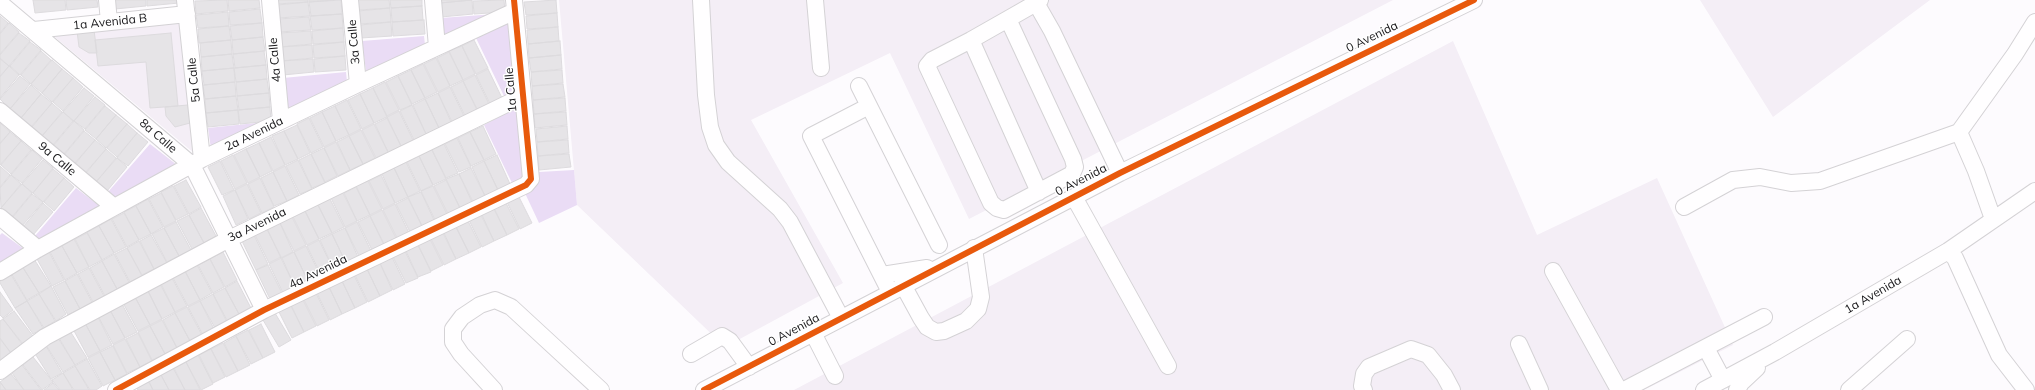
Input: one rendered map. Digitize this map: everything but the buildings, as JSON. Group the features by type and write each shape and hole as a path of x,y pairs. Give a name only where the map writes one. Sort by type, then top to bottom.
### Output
{"street":[{"path":"107,0 109,22"},
{"name":"4a Calle","path":"270,0 281,121"},
{"name":"3a Calle","path":"350,0 358,84"},
{"path":"433,0 438,47"},
{"path":"701,0 706,95 710,126 716,145 728,162 780,209 790,222 841,318"},
{"path":"815,0 821,68"},
{"name":"0 Avenida","path":"704,390 722,386 749,366 1120,173 1474,0"},
{"path":"1008,19 1073,159 1074,167 1072,174 1004,210 997,208 991,203 926,66 932,60 971,40 1038,1 1120,173"},
{"name":"8a Calle","path":"0,2 197,162 229,239 264,310"},
{"name":"2a Avenida","path":"0,272 38,249 197,162 438,47 515,6"},
{"name":"1a Calle","path":"515,6 531,179"},
{"name":"1a Avenida B","path":"34,30 109,22 186,7"},
{"name":"5a Calle","path":"186,7 197,162"},
{"path":"1684,207 1733,180 1760,177 1791,183 1820,181 1959,132 2015,54 2035,22"},
{"path":"971,40 1039,192"},
{"path":"859,86 939,245"},
{"name":"3a Avenida","path":"0,371 45,337 229,239 523,96"},
{"path":"870,106 811,136 882,275 897,289 927,327 936,332 944,331 966,321 978,308 981,297 974,248"},
{"name":"9a Calle","path":"0,111 114,207"},
{"path":"1959,132 1976,170 1993,219"},
{"name":"4a Avenida","path":"116,390 264,310 526,185 531,179"},
{"path":"1074,197 1168,366"},
{"name":"1a Avenida","path":"1704,390 1775,352 1948,251 1993,219 2033,198"},
{"path":"0,217 38,249"},
{"path":"1948,251 1956,258 1999,355 2026,390"},
{"path":"882,275 939,266"},
{"path":"1553,271 1619,390"},
{"path":"494,390 461,354 453,342 453,329 462,317 480,305 495,300 511,307 602,390"},
{"path":"1624,390 1764,317"},
{"path":"813,333 835,376"},
{"path":"691,354 722,336 730,340 749,366"},
{"path":"1849,390 1907,339"},
{"path":"1519,344 1540,390"},
{"path":"1706,348 1723,380"},
{"path":"1364,390 1362,386 1364,374 1369,368 1411,349 1428,355 1444,375 1452,390"},
{"path":"1736,390 1775,352"}],"shaded area":[{"path":"559,0 1393,0 969,219 890,53 751,120 843,283 725,347 577,205"},
{"path":"1700,0 1930,0 1773,117"},
{"path":"496,14 444,37 441,18"},
{"path":"182,19 194,153 50,33"},
{"path":"508,22 515,85 510,93 504,96 476,38"},
{"path":"424,36 425,45 366,71 362,41"},
{"path":"1453,41 1537,235 1657,178 1733,345 1644,390 794,390"},
{"path":"346,72 347,82 286,111 283,78"},
{"path":"518,107 525,175 523,178 512,183 484,125"},
{"path":"266,122 211,149 208,128"},
{"path":"150,144 177,165 116,198 108,192"},
{"path":"574,170 577,205 539,223 524,191 538,176 539,172"},
{"path":"76,188 101,207 41,241 35,236"},
{"path":"2,233 24,249 0,264 0,235"}],"cycle path":[{"path":"116,390 264,310 526,185 531,179 514,0"},
{"path":"704,390 1120,173 1474,0"}]}
